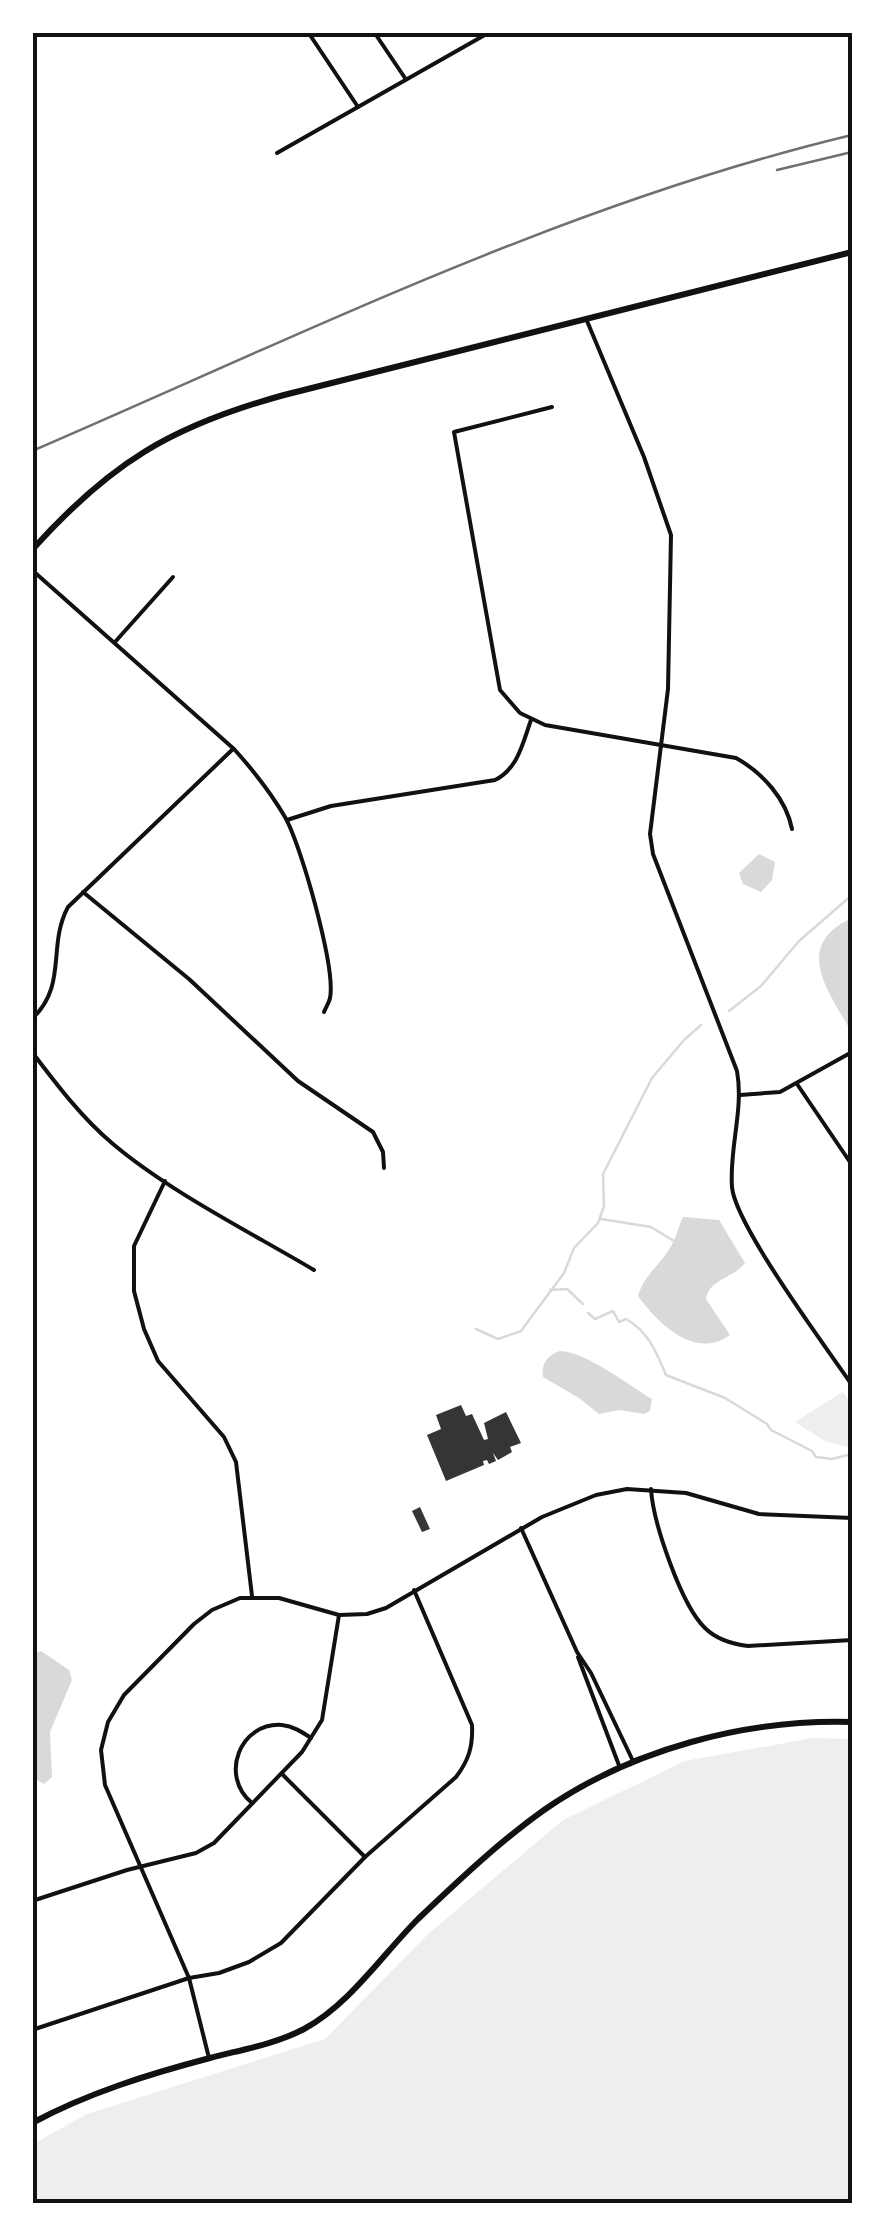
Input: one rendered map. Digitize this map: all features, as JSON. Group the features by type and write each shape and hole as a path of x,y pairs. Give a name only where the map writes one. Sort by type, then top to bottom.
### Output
{"main road":[{"path":"32,550 74,503 128,460 171,436 250,404 852,252"},
{"path":"32,2123 109,2088 304,2029 355,1986 422,1915 496,1847 546,1808 633,1761 766,1726 852,1722"}],"street":[{"path":"308,32 358,107"},
{"path":"374,32 406,80"},
{"path":"468,32 474,42"},
{"path":"277,153 490,32"},
{"path":"587,321 651,474 671,535 671,638 664,745 650,834 652,854 734,1062 740,1095 732,1174 737,1209 852,1384"},
{"path":"552,407 454,432 500,690 509,703 531,720 545,725 736,758 752,767 787,808 792,829"},
{"path":"32,570 234,749 287,820 326,956 330,997 324,1012"},
{"path":"114,642 173,576"},
{"path":"287,820 331,806 495,780 504,776 518,756 531,720"},
{"path":"32,1019 51,994 61,922 68,907 234,749"},
{"path":"83,892 189,979 298,1080 372,1132 383,1152 384,1168"},
{"path":"32,1052 98,1129 165,1181 314,1270"},
{"path":"740,1095 772,1094 852,1052"},
{"path":"797,1084 852,1165"},
{"path":"165,1181 134,1246 134,1291 158,1361 224,1437 236,1462 252,1596"},
{"path":"651,1489 657,1529 693,1610 714,1635 732,1644 748,1646 852,1640"},
{"path":"209,2058 189,1978 105,1785 102,1750 108,1722 124,1696 194,1624 212,1610 252,1596 279,1598 339,1615 367,1614 386,1608 521,1528 596,1495 651,1489 760,1514 852,1518"},
{"path":"521,1528 577,1652 633,1761"},
{"path":"32,2030 189,1978 219,1973 282,1943 366,1857 456,1777 473,1744 468,1711 414,1590"},
{"path":"32,1901 202,1850 252,1804 282,1774 322,1720 339,1615"},
{"path":"577,1652 586,1686 620,1768"},
{"path":"252,1804 238,1788 234,1774 235,1760 242,1747 258,1731 276,1725 296,1729 311,1738"},
{"path":"282,1774 366,1857"}],"shaded area":[{"path":"759,854 775,862 772,880 761,892 743,884 739,873"},
{"path":"852,918 852,1033 826,986 819,956 823,942 834,929"},
{"path":"683,1217 719,1220 745,1263 708,1292 706,1299 730,1335 717,1342 704,1344 679,1336 656,1318 638,1296 672,1244"},
{"path":"560,1351 595,1363 652,1399 650,1411 599,1414 543,1377 546,1361"},
{"path":"843,1392 852,1404 852,1448 827,1442 795,1422"},
{"path":"41,1651 69,1670 72,1680 50,1732 52,1777 44,1784 32,1777 33,1654"},
{"path":"813,1738 852,1739 852,2203 33,2203 33,2144 87,2114 325,2039 428,1934 563,1820 685,1761"}],"building":[{"path":"461,1405 466,1416 472,1414 484,1440 488,1439 484,1423 506,1412 521,1443 510,1447 512,1452 498,1460 493,1453 496,1461 483,1461 484,1465 446,1481 427,1435 441,1429 436,1415"},
{"path":"420,1507 430,1529 422,1532 412,1511"}],"waterway":[{"path":"729,1011 761,986 799,941 852,895"},
{"path":"476,1329 498,1339 521,1331 564,1273 574,1248 598,1223 604,1206 603,1174 652,1078 701,1025"},
{"path":"601,1219 651,1227 674,1241"},
{"path":"550,1290 567,1289 583,1304"},
{"path":"588,1313 595,1319 613,1311 619,1322 626,1319 634,1324 646,1336 666,1375 725,1398 816,1457 832,1459 852,1454"}],"railway":[{"path":"32,451 538,234 746,163 852,135"},
{"path":"777,170 852,152"}]}
